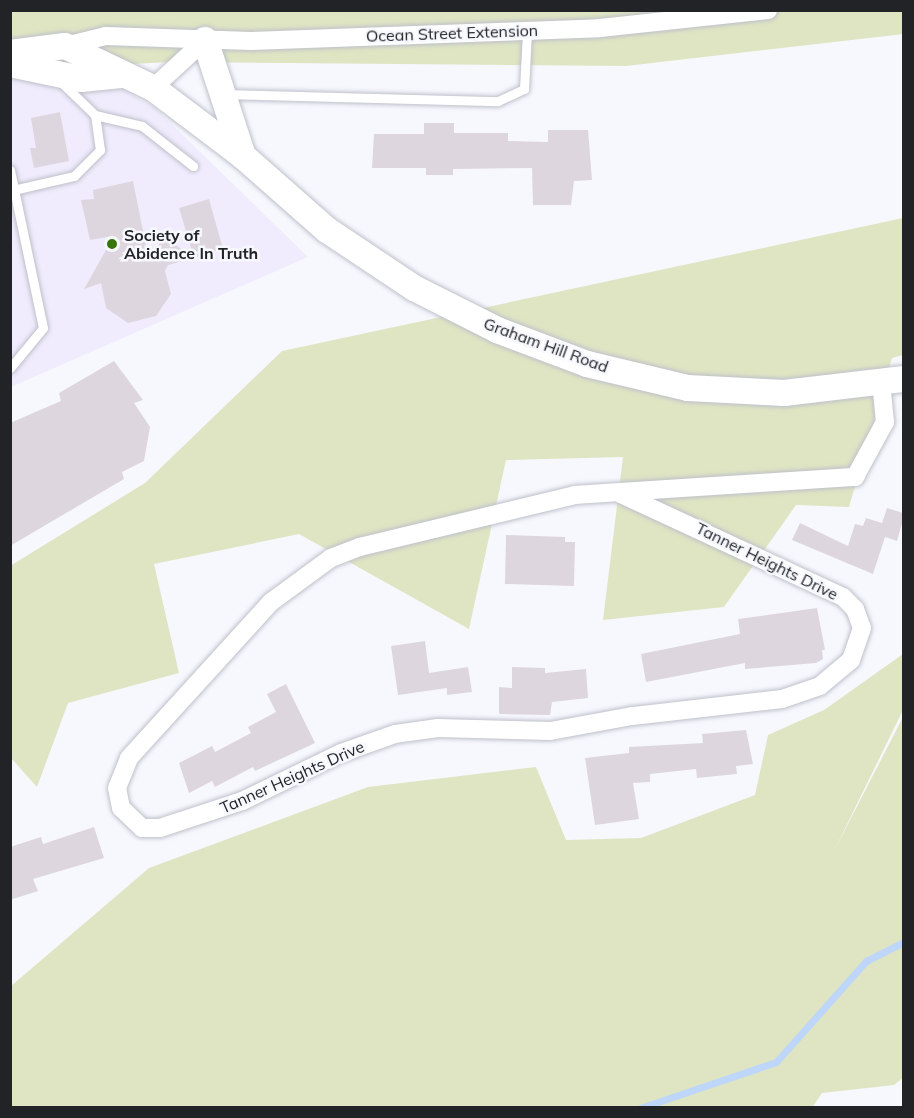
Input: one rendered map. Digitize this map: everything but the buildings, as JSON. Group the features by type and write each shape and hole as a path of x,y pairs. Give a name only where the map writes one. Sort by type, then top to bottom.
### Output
{"main road":[{"path":"205,40 243,156"},
{"path":"10,53 65,46"},
{"name":"Graham Hill Road","path":"65,46 94,58 121,75 153,88 243,156 327,230 414,288 497,330 587,364 688,388 784,393 892,380"},
{"path":"10,64 55,76 81,79 121,75"}],"street":[{"name":"Ocean Street Extension","path":"65,46 106,36 205,40 638,26 768,10"},
{"path":"153,88 205,40"},
{"name":"Tanner Heights Drive","path":"621,494 843,597 855,609 862,628 851,660 820,686 782,699 641,714 550,731 438,728 395,734 331,757 242,801 160,828 142,828 127,818 117,797 119,779 129,758 252,622 286,589 331,558 360,547 575,495 621,494 855,477 885,422 892,380"}],"lane":[{"path":"222,94 498,100 524,89 527,31"},
{"path":"55,76 94,115 142,126 193,166"},
{"path":"13,190 74,176 100,150 94,115"},
{"path":"10,170 43,328 10,368"}],"shaded area":[{"path":"84,67 155,108 308,257 11,387 10,70"}],"green space":[{"path":"903,10 904,34 626,66 171,62 11,70 10,11"},
{"path":"903,218 903,355 892,358 849,507 796,505 724,607 603,620 623,457 506,460 469,629 299,534 154,564 179,673 68,703 37,787 11,758 10,566 145,483 282,351"},
{"path":"903,654 903,710 834,851 903,717 904,1077 894,1085 822,1093 812,1108 11,1107 11,986 149,868 368,787 536,767 566,840 641,838 755,795 768,735 824,710"}],"waterway":[{"path":"640,1108 776,1062 866,961 904,942"}],"place":[{"name":"Society of Abidence In Truth","path":"112,244"}]}
